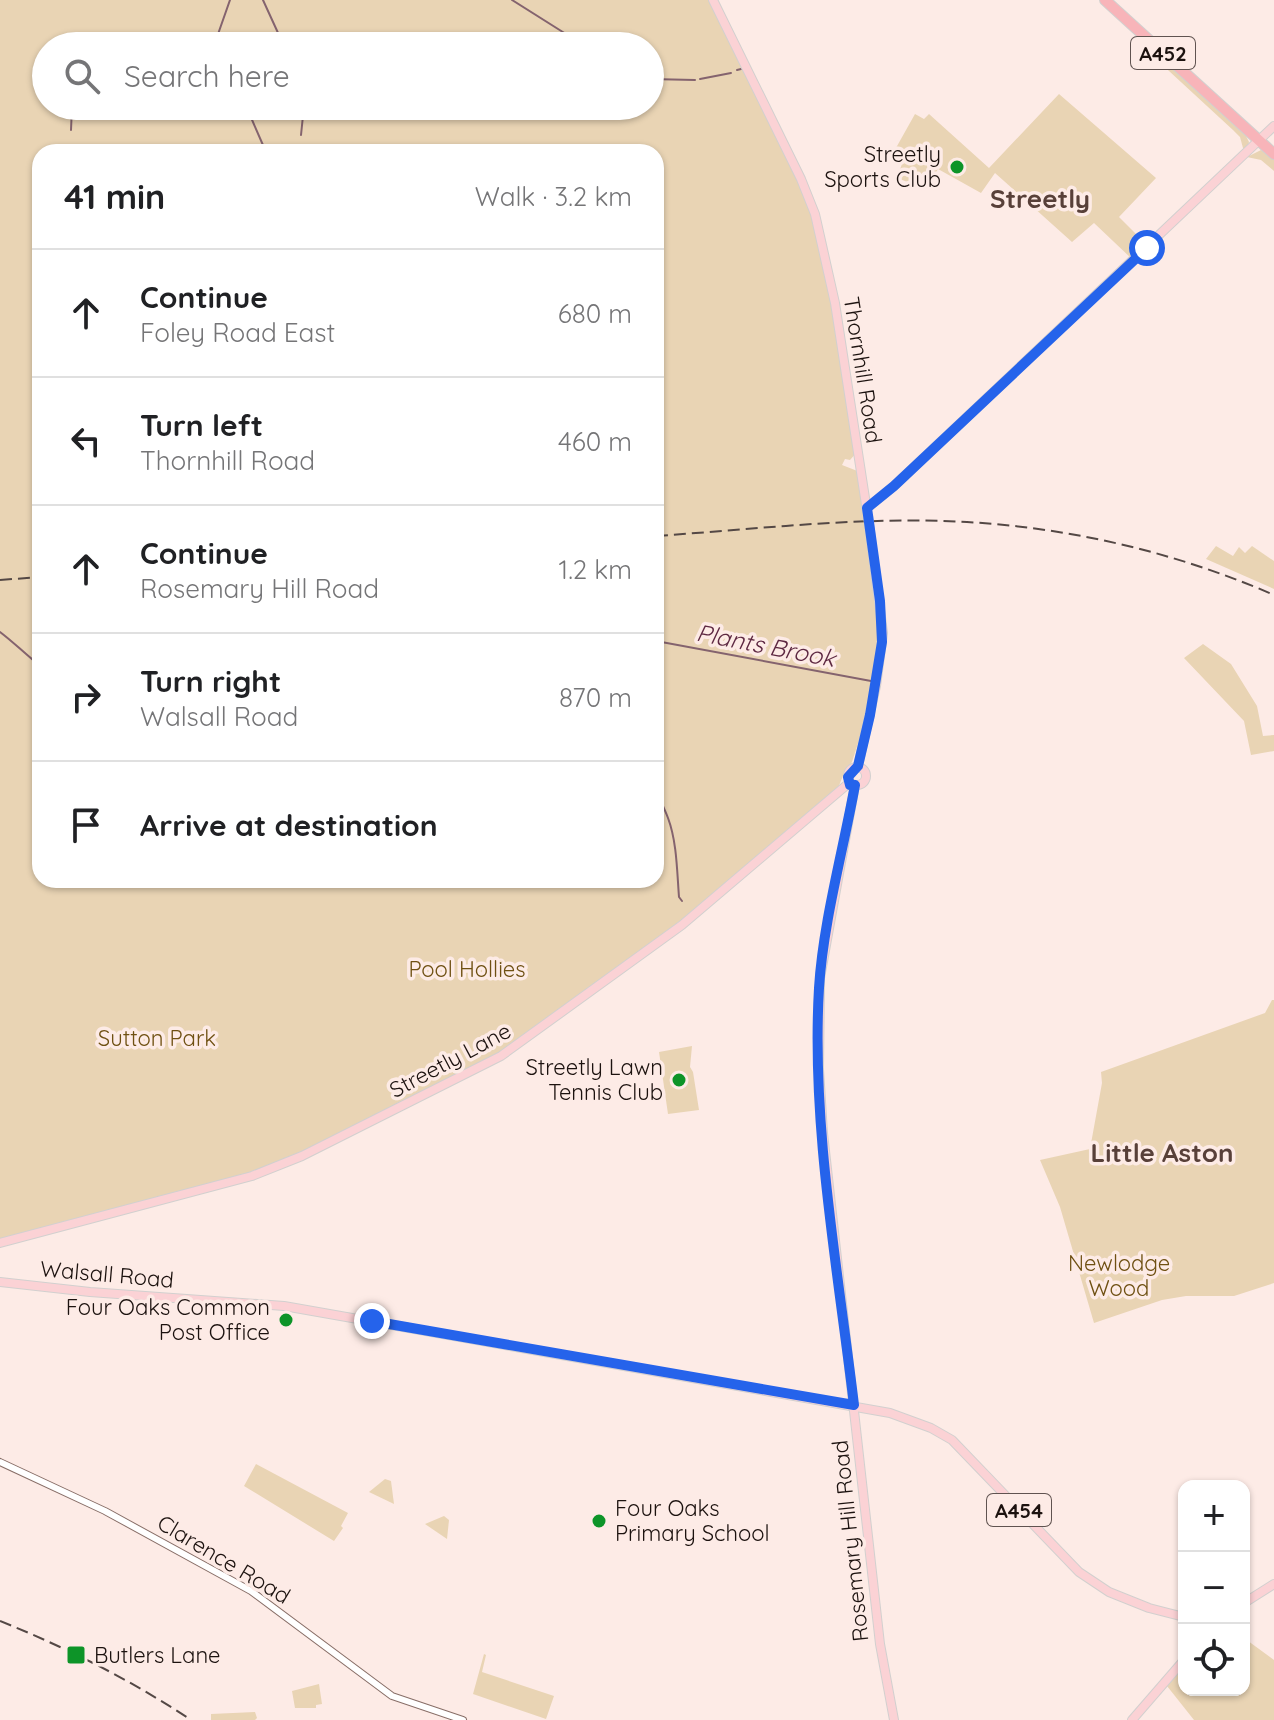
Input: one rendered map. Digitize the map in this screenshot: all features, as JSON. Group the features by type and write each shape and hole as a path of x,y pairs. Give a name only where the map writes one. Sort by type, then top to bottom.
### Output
{"highway":[{"name":"A452","path":"1105,0 1274,154"}],"main road":[{"name":"Thornhill Road","path":"713,0 801,179 815,214 835,303 883,633 876,686 858,766"},
{"path":"868,516 894,486 1274,126"},
{"path":"852,784 849,775 858,766"},
{"name":"Rosemary Hill Road","path":"858,766 866,774 864,780 852,784 819,993 823,1133 880,1646 894,1720"},
{"name":"Streetly Lane","path":"0,1243 252,1176 302,1156 501,1056 682,925 852,784"},
{"name":"Walsall Road","path":"0,1282 284,1306 854,1405 906,1418 952,1440 1079,1572 1109,1592 1178,1615"},
{"path":"1250,1599 1274,1584"},
{"path":"1132,1720 1178,1667"}],"street":[{"name":"Clarence Road","path":"0,1462 105,1511 251,1591 392,1696 463,1720"}],"green space":[{"name":"Sutton Park","path":"0,0 710,0 800,183 820,237 857,452 850,460 845,459 842,465 860,472 878,612 878,655 874,683 852,762 838,788 728,885 522,1039 485,1061 251,1174 0,1240"},
{"path":"1144,43 1245,134 1249,142 1247,148 1243,148 1240,137 1233,130 1143,47"},
{"path":"1059,94 1156,178 1119,217 1148,246 1133,260 1094,223 1072,242 995,173 981,193 938,169 926,189 897,178 903,161 892,155 915,114 924,119 929,114 989,168"},
{"path":"1261,150 1274,159 1274,171 1261,160 1247,157"},
{"path":"1216,546 1233,556 1239,547 1245,553 1252,546 1274,561 1274,589 1206,559"},
{"path":"1203,644 1231,664 1257,706 1263,736 1274,735 1274,751 1251,755 1244,721 1184,658"},
{"name":"Newlodge Wood","path":"1272,1000 1274,1283 1234,1296 1186,1296 1162,1300 1094,1323 1060,1207 1040,1160 1090,1149 1102,1083 1101,1072 1265,1013"},
{"name":"Streetly Lawn Tennis Club","path":"692,1046 690,1067 699,1110 668,1114 659,1052"},
{"path":"256,1464 348,1513 334,1541 244,1486"},
{"path":"385,1479 391,1481 394,1504 369,1492"},
{"path":"444,1516 449,1520 447,1539 425,1524"},
{"path":"1250,1642 1274,1660 1274,1720 1194,1720 1167,1686 1178,1672 1178,1696 1250,1696"},
{"path":"484,1654 482,1672 554,1696 546,1719 473,1694"},
{"path":"319,1684 322,1704 316,1705 316,1708 295,1708 292,1691"},
{"path":"255,1712 255,1720 211,1720 211,1714"}],"waterway":[{"path":"219,32 230,0"},
{"path":"263,0 278,32"},
{"path":"512,0 563,32"},
{"path":"737,70 741,69"},
{"path":"700,79 731,73"},
{"path":"664,79 695,80"},
{"path":"71,120 71,130"},
{"path":"252,120 263,144"},
{"path":"301,135 303,120"},
{"name":"Plants Brook","path":"0,632 32,659"},
{"name":"Plants Brook","path":"664,642 871,681"},
{"path":"664,808 673,837 679,897 682,901"}],"railway":[{"path":"664,535 889,521 1006,525 1124,545 1200,567 1274,595"},
{"path":"0,580 32,578"},
{"path":"0,1621 98,1666 191,1720"}],"place":[{"name":"Streetly Sports Club","path":"957,167"},
{"name":"Streetly Lawn Tennis Club","path":"679,1080"},
{"name":"Four Oaks Common Post Office","path":"286,1320"},
{"name":"Four Oaks Primary School","path":"599,1521"},
{"name":"Butlers Lane","path":"76,1655"}],"district":[{"name":"Streetly","path":"1040,198"},
{"name":"Little Aston","path":"1162,1152"}],"route":[{"path":"372,1321 854,1405 823,1133 819,993 855,785 850,785 848,777 858,766 876,686 883,633 867,508 1147,248"}],"park label":[{"name":"Pool Hollies","path":"467,969"}]}
